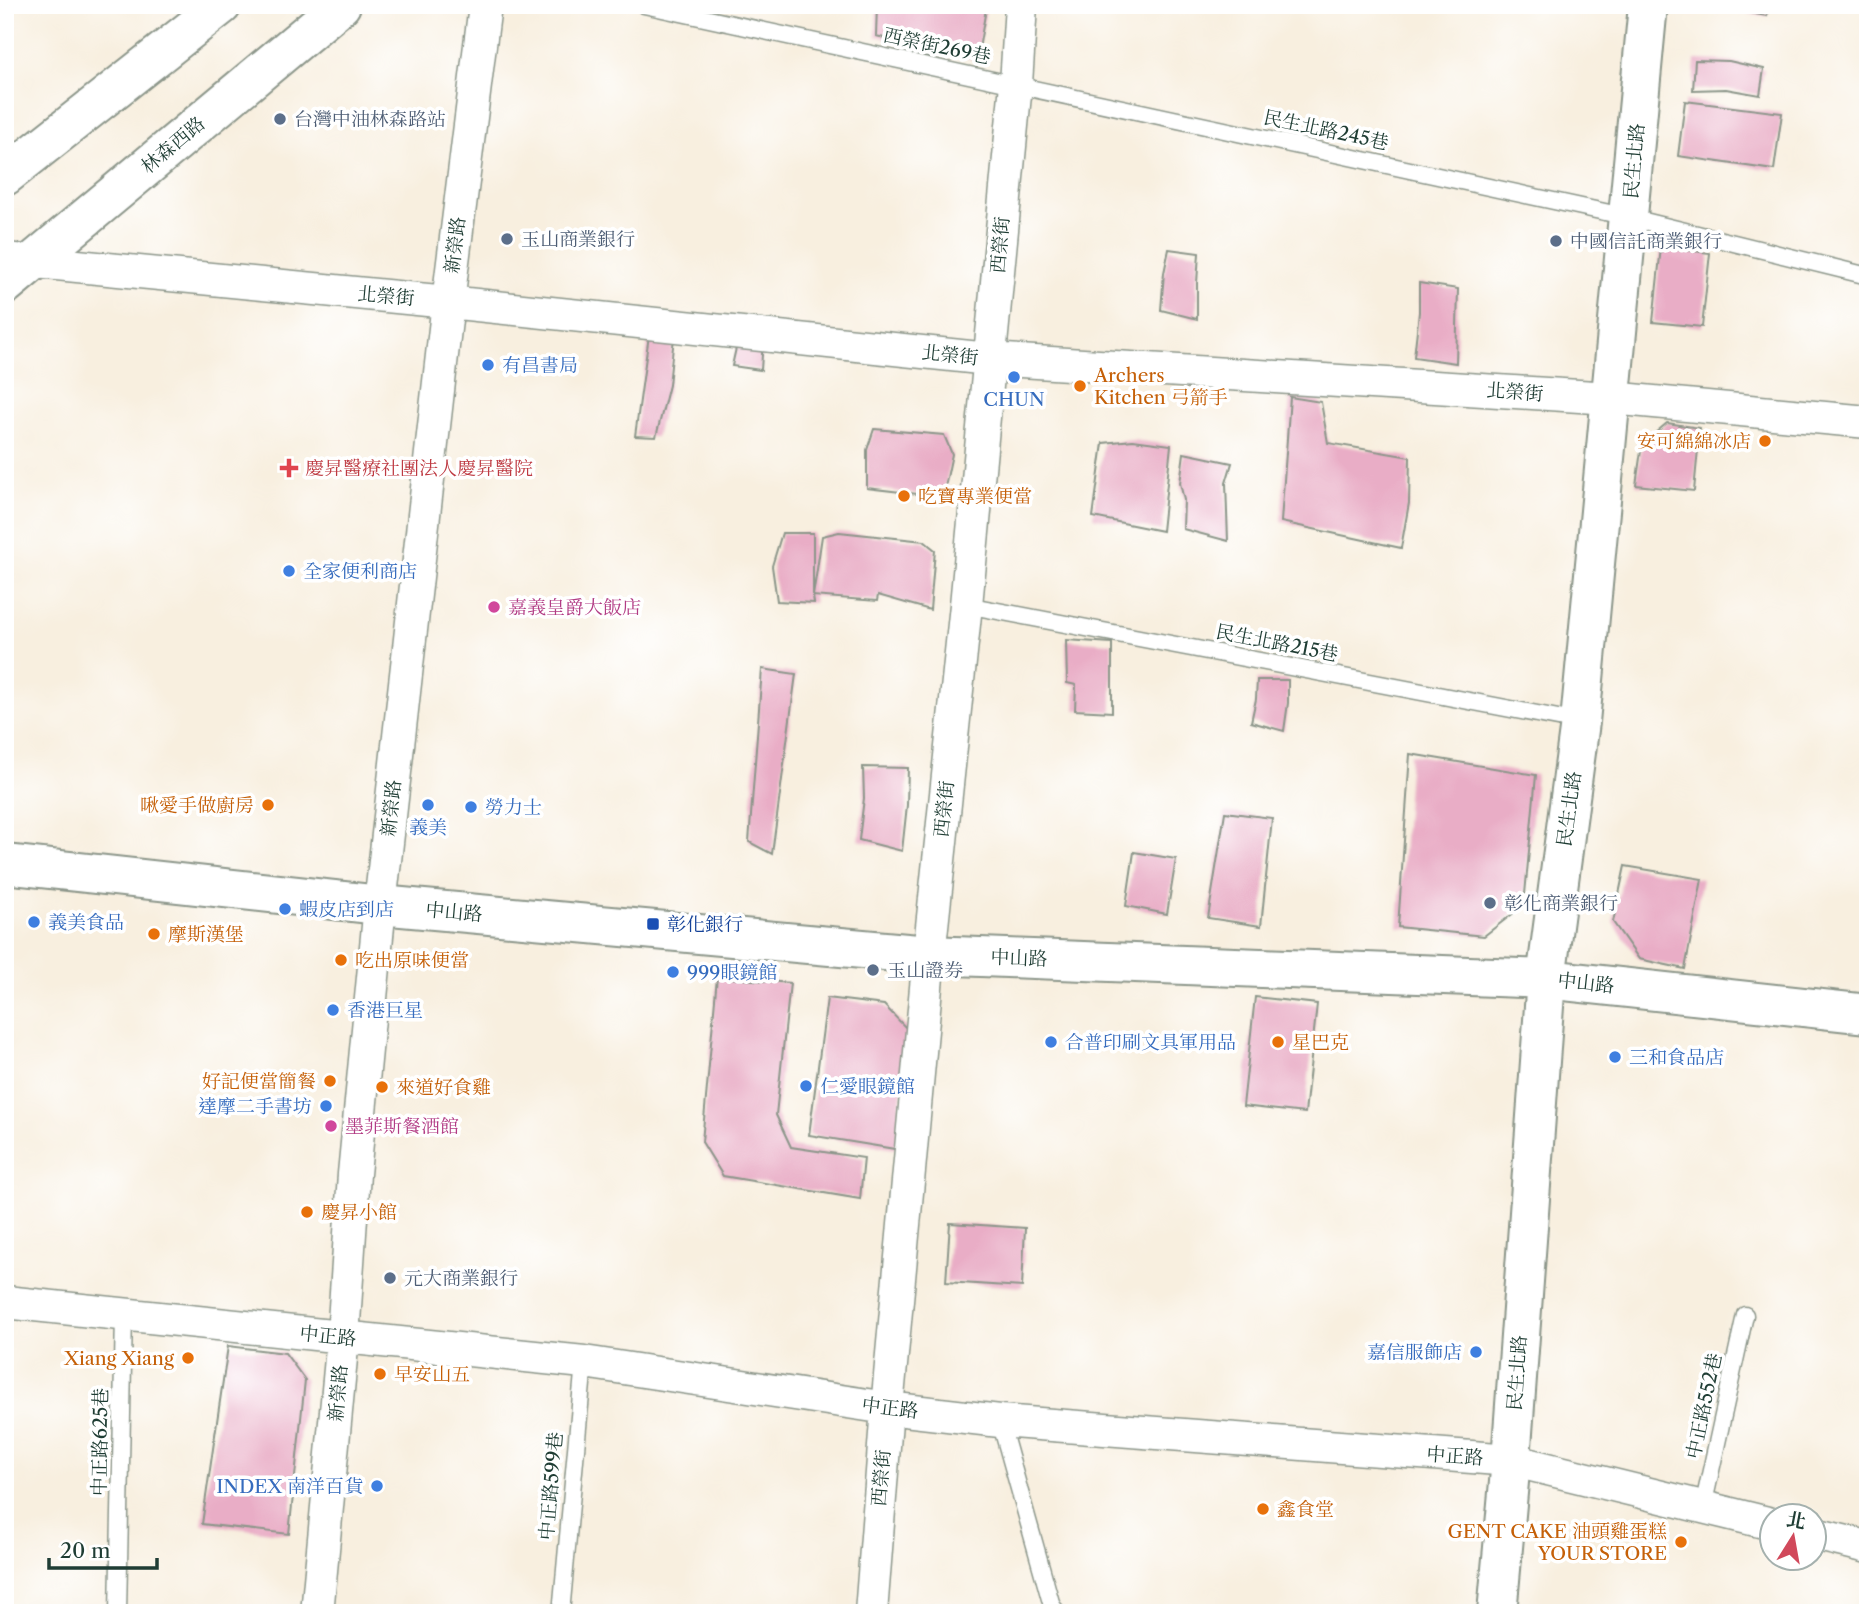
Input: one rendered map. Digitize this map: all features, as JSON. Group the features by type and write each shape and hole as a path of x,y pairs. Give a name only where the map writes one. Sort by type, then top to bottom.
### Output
{"main road":[{"path":"5,176 222,5"},
{"name":"林森西路","path":"15,269 341,5"},
{"name":"民生北路","path":"1497,1613 1511,1460 1546,979 1580,722 1648,5"},
{"name":"中山路","path":"5,864 380,905 929,955 1546,979 1868,1014"}],"street":[{"name":"新榮路","path":"317,1613 380,905 448,302 485,5"},
{"name":"西榮街","path":"871,1613 929,955 966,605 1016,84 1021,5"},
{"name":"北榮街","path":"15,269 448,302 989,359 1611,398 1868,422"},
{"name":"中正路","path":"5,1302 584,1363 887,1408 1000,1421 1511,1460 1758,1521"},
{"path":"1828,1537 1868,1547"}],"lane":[{"name":"西榮街269巷","path":"644,5 1016,84"},
{"name":"民生北路245巷","path":"1016,84 1628,217 1868,276"},
{"name":"民生北路215巷","path":"966,605 1580,722"},
{"name":"中正路625巷","path":"118,1613 124,1314"},
{"name":"中正路552巷","path":"1703,1507 1745,1315"},
{"name":"中正路599巷","path":"561,1613 584,1363"},
{"path":"1000,1421 1055,1609"}],"building":[{"path":"877,5 973,5 986,9 977,60 876,36"},
{"path":"1717,5 1769,5 1767,16"},
{"path":"1695,60 1729,61 1764,69 1760,95 1726,89 1693,90"},
{"path":"1685,101 1782,113 1774,170 1678,156"},
{"path":"1661,247 1710,253 1702,327 1653,322"},
{"path":"1169,249 1199,253 1197,319 1161,310"},
{"path":"1419,283 1458,289 1456,363 1414,357"},
{"path":"649,335 674,337 669,385 656,437 635,436"},
{"path":"738,339 763,339 761,370 732,366"},
{"path":"1290,397 1321,402 1328,443 1410,457 1409,503 1401,548 1281,522"},
{"path":"1667,423 1700,428 1694,491 1636,485 1642,444"},
{"path":"874,429 944,435 952,454 943,497 867,488 867,450"},
{"path":"1133,440 1171,445 1162,531 1093,517 1103,443"},
{"path":"1184,453 1232,463 1226,483 1228,541 1183,529 1184,500 1180,483"},
{"path":"839,532 924,541 935,550 930,610 878,595 877,601 813,596 822,536"},
{"path":"782,533 813,533 814,603 777,601 772,566"},
{"path":"1066,640 1112,643 1112,712 1075,710 1076,685 1067,683"},
{"path":"762,669 796,674 772,854 749,842"},
{"path":"1257,680 1288,680 1284,731 1251,722"},
{"path":"1410,754 1536,775 1524,905 1484,936 1398,927"},
{"path":"863,767 908,768 902,851 859,840 864,798"},
{"path":"1225,812 1272,818 1261,926 1208,918"},
{"path":"1134,852 1176,859 1167,914 1126,906"},
{"path":"1625,866 1702,879 1685,969 1639,959 1613,922"},
{"path":"717,977 790,983 776,1115 791,1147 864,1158 860,1199 723,1176 702,1142"},
{"path":"1255,997 1317,1004 1305,1113 1243,1106"},
{"path":"827,998 884,1005 909,1031 895,1149 809,1135"},
{"path":"950,1223 1025,1228 1022,1287 946,1282"},
{"path":"228,1346 285,1353 305,1380 289,1534 202,1524"}],"place":[{"name":"台灣中油林森路站","path":"280,119"},
{"name":"玉山商業銀行","path":"507,239"},
{"name":"中國信託商業銀行","path":"1556,241"},
{"name":"有昌書局","path":"488,365"},
{"name":"CHUN","path":"1014,377"},
{"name":"Archers Kitchen 弓箭手","path":"1080,386"},
{"name":"安可綿綿冰店","path":"1765,441"},
{"name":"慶昇醫療社團法人慶昇醫院","path":"289,468"},
{"name":"吃寶專業便當","path":"904,496"},
{"name":"全家便利商店","path":"289,571"},
{"name":"嘉義皇爵大飯店","path":"494,607"},
{"name":"啾愛手做廚房","path":"268,805"},
{"name":"義美","path":"428,805"},
{"name":"勞力士","path":"471,807"},
{"name":"彰化商業銀行","path":"1490,903"},
{"name":"蝦皮店到店","path":"285,909"},
{"name":"義美食品","path":"34,922"},
{"name":"彰化銀行","path":"653,924"},
{"name":"摩斯漢堡","path":"154,934"},
{"name":"吃出原味便當","path":"341,960"},
{"name":"玉山證券","path":"873,970"},
{"name":"999眼鏡館","path":"673,972"},
{"name":"香港巨星","path":"333,1010"},
{"name":"合普印刷文具軍用品","path":"1051,1042"},
{"name":"星巴克","path":"1278,1042"},
{"name":"三和食品店","path":"1615,1057"},
{"name":"好記便當簡餐","path":"330,1081"},
{"name":"仁愛眼鏡館","path":"806,1086"},
{"name":"來道好食雞","path":"382,1087"},
{"name":"達摩二手書坊","path":"326,1106"},
{"name":"墨菲斯餐酒館","path":"331,1126"},
{"name":"慶昇小館","path":"307,1212"},
{"name":"元大商業銀行","path":"390,1278"},
{"name":"嘉信服飾店","path":"1476,1352"},
{"name":"Xiang Xiang","path":"188,1358"},
{"name":"早安山五","path":"380,1374"},
{"name":"INDEX 南洋百貨","path":"377,1486"},
{"name":"鑫食堂","path":"1263,1509"},
{"name":"GENT CAKE 油頭雞蛋糕 YOUR STORE","path":"1681,1542"}]}
